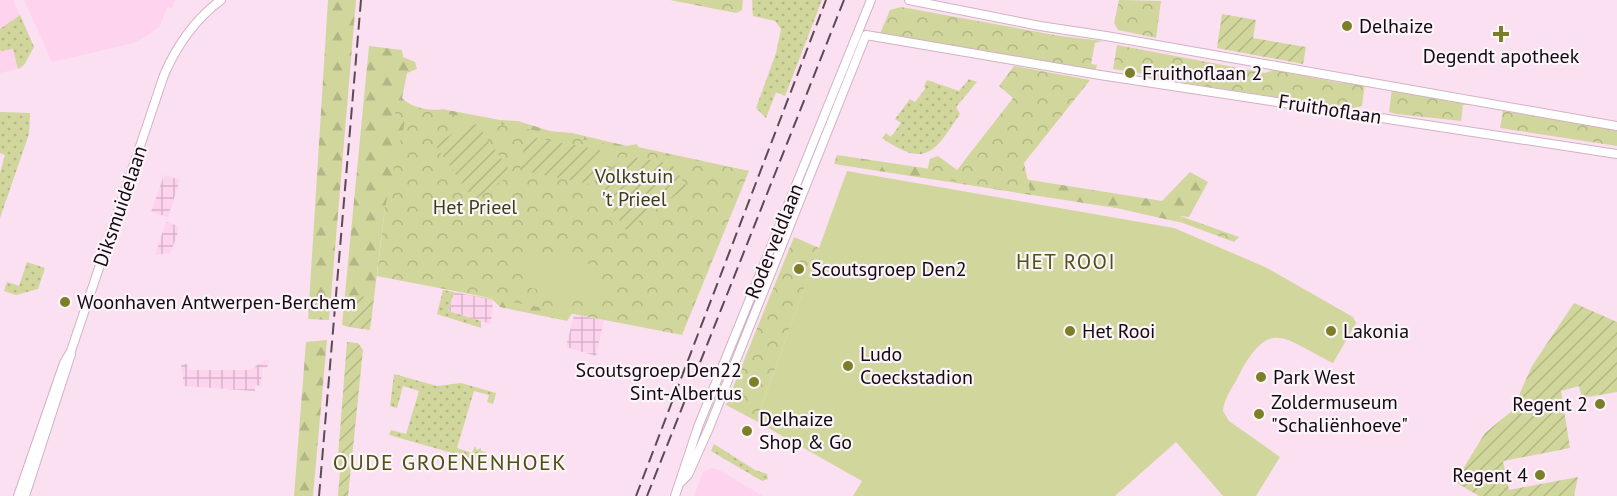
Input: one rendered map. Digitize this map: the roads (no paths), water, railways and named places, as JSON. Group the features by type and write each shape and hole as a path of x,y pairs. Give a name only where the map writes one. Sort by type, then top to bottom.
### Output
{"street":[{"name":"Diksmuidelaan","path":"18,496 64,363 71,351 170,61 193,26 221,0"},
{"name":"Roderveldlaan","path":"675,496 680,483 688,475 696,446 696,433 871,0"},
{"name":"Fruithoflaan","path":"909,0 1040,26 1617,126"},
{"name":"Roderveldlaan","path":"696,446 709,438 866,35"},
{"name":"Fruithoflaan","path":"866,35 1100,75 1617,154"},
{"name":"Diksmuidelaan","path":"25,496 70,362 71,351"},
{"path":"696,433 709,438"}],"railway":[{"path":"319,496 361,0"},
{"path":"636,496 826,0"},
{"path":"647,496 844,0"}],"place":[{"name":"Delhaize","path":"1347,26"},
{"name":"Degendt apotheek","path":"1501,34"},
{"name":"Fruithoflaan 2","path":"1130,73"},
{"name":"Scoutsgroep Den2","path":"799,269"},
{"name":"Woonhaven Antwerpen-Berchem","path":"65,302"},
{"name":"Het Rooi","path":"1070,331"},
{"name":"Lakonia","path":"1331,331"},
{"name":"Ludo Coeckstadion","path":"848,366"},
{"name":"Park West","path":"1261,377"},
{"name":"Scoutsgroep Den22 Sint-Albertus","path":"754,382"},
{"name":"Regent 2","path":"1600,404"},
{"name":"Zoldermuseum \"Schaliënhoeve\"","path":"1259,414"},
{"name":"Delhaize Shop & Go","path":"747,431"},
{"name":"Regent 4","path":"1540,475"}],"district":[{"name":"HET ROOI","path":"1066,262"},
{"name":"OUDE GROENENHOEK","path":"450,462"}],"park label":[{"name":"Volkstuin 't Prieel","path":"634,188"},
{"name":"Het Prieel","path":"475,207"}]}
